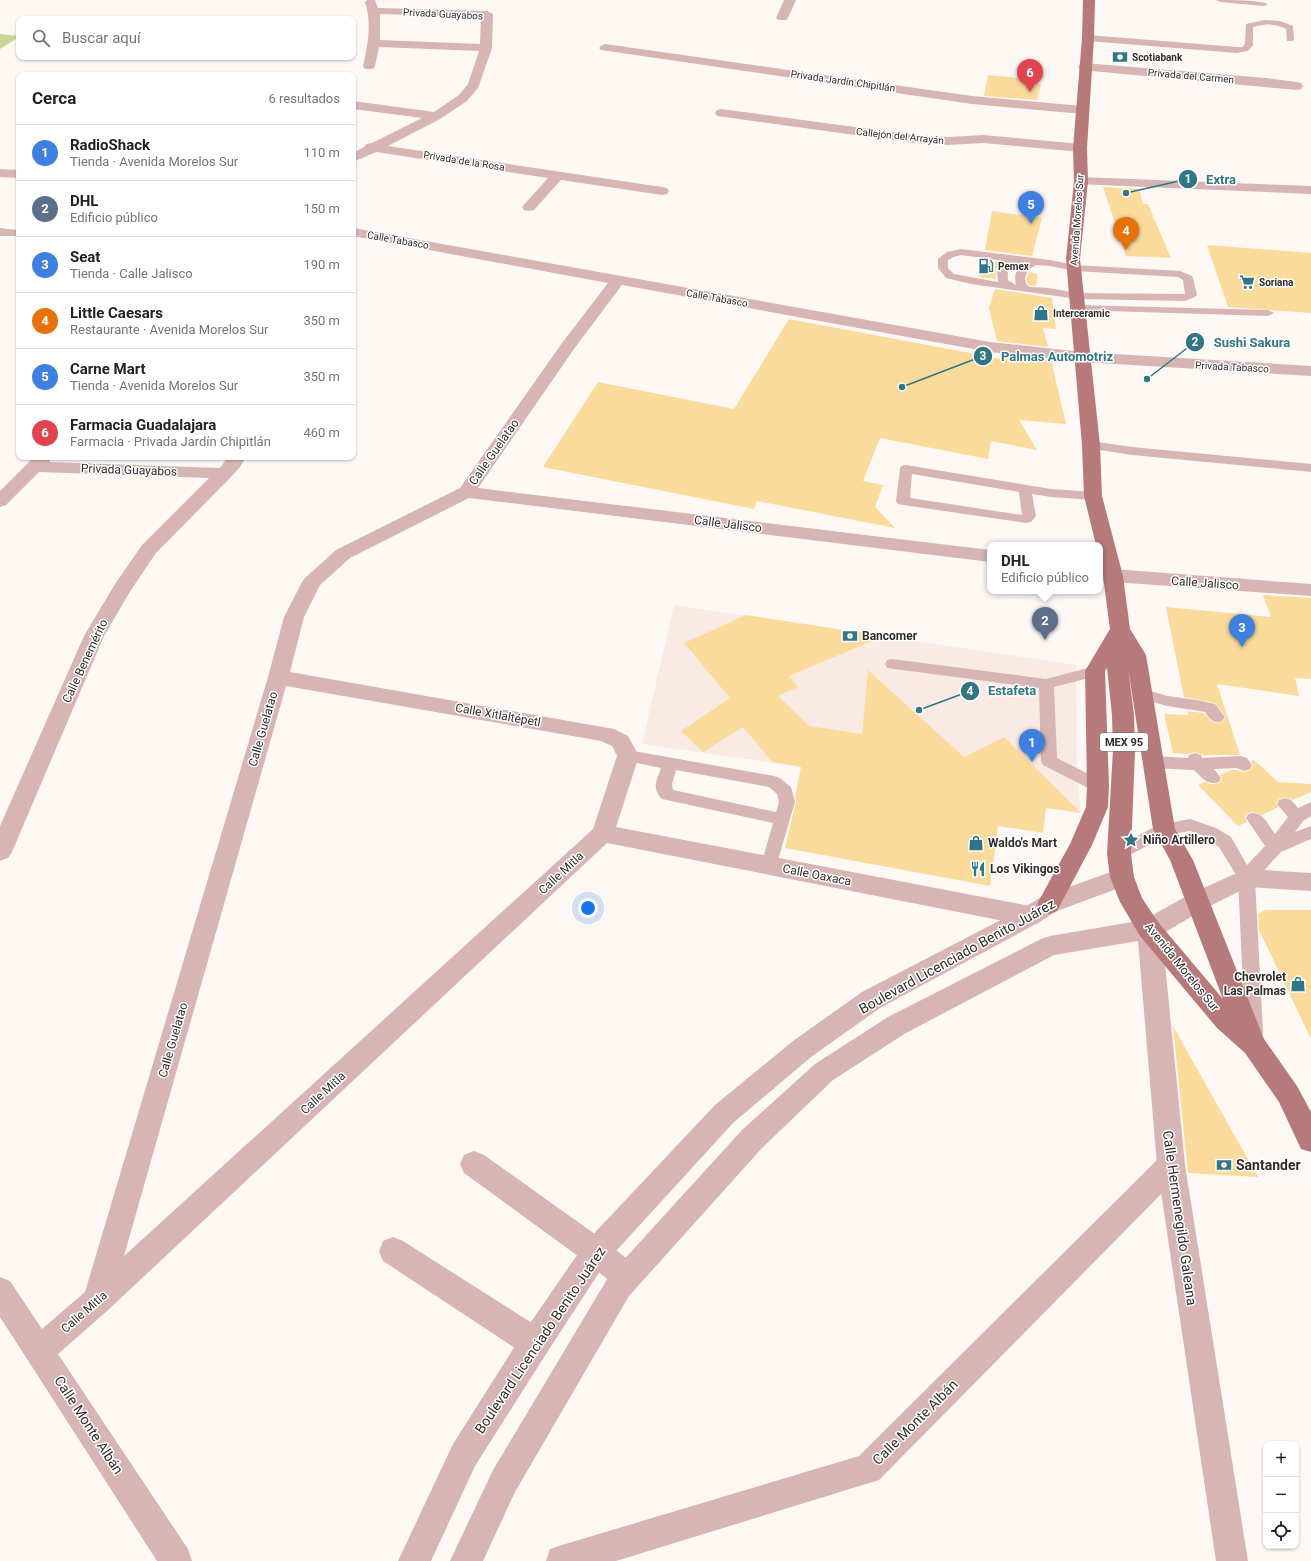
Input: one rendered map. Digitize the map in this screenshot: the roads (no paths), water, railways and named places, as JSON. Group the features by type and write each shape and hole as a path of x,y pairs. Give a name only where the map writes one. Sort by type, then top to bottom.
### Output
{"main road":[{"name":"Avenida Morelos Sur","path":"1089,0 1088,38 1084,68 1080,148 1081,181 1073,259 1091,445 1093,496 1101,542"},
{"name":"Avenida Morelos Sur","path":"1103,552 1120,629 1136,655 1152,762 1164,829 1181,860 1254,1045"},
{"name":"Avenida Morelos Sur","path":"1120,629 1117,662 1123,715 1124,750 1120,866 1132,902 1149,930 1226,1020 1254,1045"},
{"path":"1039,910 1081,845 1097,807 1098,786 1095,671 1120,629"},
{"name":"MEX 95","path":"1254,1045 1288,1094 1311,1140"}],"street":[{"path":"782,18 790,0"},
{"name":"Privada Guayabos","path":"371,147 436,116 462,98 474,85 486,48 487,14 373,6 374,42"},
{"path":"369,66 374,42 486,48"},
{"name":"Privada Jardín Chipitlán","path":"605,48 972,100 1082,110"},
{"name":"Privada del Carmen","path":"1084,68 1266,82 1297,86"},
{"path":"356,104 436,116"},
{"name":"Callejón del Arrayán","path":"721,113 914,139 948,141 984,139 1080,148"},
{"path":"356,156 371,147"},
{"name":"Privada de la Rosa","path":"371,147 662,192"},
{"path":"0,173 16,174"},
{"path":"529,207 557,176"},
{"path":"1081,181 1311,190"},
{"name":"Calle Tabasco","path":"356,233 990,347 1082,357"},
{"name":"Calle Guelatao","path":"97,1301 278,677 294,617 312,582 343,554 466,492 568,346 618,280"},
{"name":"Privada Tabasco","path":"1082,357 1311,371"},
{"name":"Calle Benemérito","path":"0,852 94,636 122,588 149,549 225,473 236,460"},
{"name":"Privada Guayabos","path":"0,501 38,462 225,473"},
{"name":"Calle Jalisco","path":"466,492 987,556"},
{"name":"Calle Jalisco","path":"1107,575 1311,590"},
{"name":"Calle Xitlaltépetl","path":"278,677 606,734 620,741 628,756"},
{"path":"603,833 628,756"},
{"name":"Calle Mitla","path":"40,1350 97,1301 603,833"},
{"name":"Calle Oaxaca","path":"603,833 769,866 1039,910"},
{"name":"Boulevard Licenciado Benito Juárez","path":"414,1561 464,1456 534,1343 596,1252 724,1114 802,1049 871,1000 1120,866"},
{"path":"466,1561 504,1481 619,1286 752,1139 824,1072 897,1025 1050,946 1149,930 1198,901 1246,878 1311,882"},
{"name":"Calle Hermenegildo Galeana","path":"1149,930 1171,1165 1232,1561"},
{"path":"474,1164 596,1252 627,1277"},
{"name":"Calle Monte Albán","path":"562,1561 868,1468 1171,1165"},
{"path":"394,1251 534,1343"},
{"name":"Calle Monte Albán","path":"0,1290 176,1561"}],"lane":[{"path":"1220,0 1264,4"},
{"path":"1088,38 1237,50 1245,49 1249,45 1249,26 1265,21 1285,24 1290,28 1290,39"},
{"path":"1077,302 1185,298 1191,295 1188,278 1180,274 1074,268 1050,263 1013,260 961,252 951,254 943,258 942,268 950,276 1027,290 1050,291 1077,302 1268,313"},
{"path":"971,281 966,276 965,266 967,258 972,254"},
{"path":"989,284 983,269 987,261 994,257"},
{"path":"1011,287 1003,281 1001,275 1005,265 1013,260"},
{"path":"1027,290 1021,286 1020,278 1023,268 1034,262"},
{"path":"1091,445 1132,451 1311,468"},
{"path":"1025,489 1029,516 1019,519 903,501 906,469 1051,493 1093,496"},
{"path":"892,664 1046,684 1095,671"},
{"path":"1046,684 1049,761 1098,786"},
{"path":"1141,693 1167,701 1210,708 1217,717"},
{"path":"1167,701 1176,707 1180,715"},
{"path":"628,756 774,782 785,791 787,802 769,866"},
{"path":"1195,759 1213,778"},
{"path":"1152,762 1195,759 1240,761"},
{"path":"671,763 664,784 664,791 668,795 782,819"},
{"path":"1285,804 1297,817"},
{"path":"1246,878 1275,846 1297,817 1311,808"},
{"path":"1254,818 1275,846"},
{"path":"1120,866 1164,829 1190,825 1210,832 1225,842 1246,878 1254,1045"},
{"path":"1275,846 1311,832"}],"place":[{"name":"Scotiabank","path":"1120,57"},
{"name":"Farmacia Guadalajara","path":"1030,92"},
{"name":"Extra","path":"1126,193"},
{"name":"Carne Mart","path":"1031,224"},
{"name":"Little Caesars","path":"1126,250"},
{"name":"Pemex","path":"986,266"},
{"name":"Soriana","path":"1247,282"},
{"name":"Interceramic","path":"1041,313"},
{"name":"Sushi Sakura","path":"1147,379"},
{"name":"Palmas Automotriz","path":"902,387"},
{"name":"Bancomer","path":"850,636"},
{"name":"DHL","path":"1045,640"},
{"name":"Seat","path":"1242,647"},
{"name":"Estafeta","path":"919,710"},
{"name":"RadioShack","path":"1032,762"},
{"name":"Niño Artillero","path":"1131,840"},
{"name":"Waldo's Mart","path":"976,843"},
{"name":"Los Vikingos","path":"978,869"},
{"name":"Chevrolet Las Palmas","path":"1298,984"},
{"name":"Santander","path":"1224,1165"}]}
